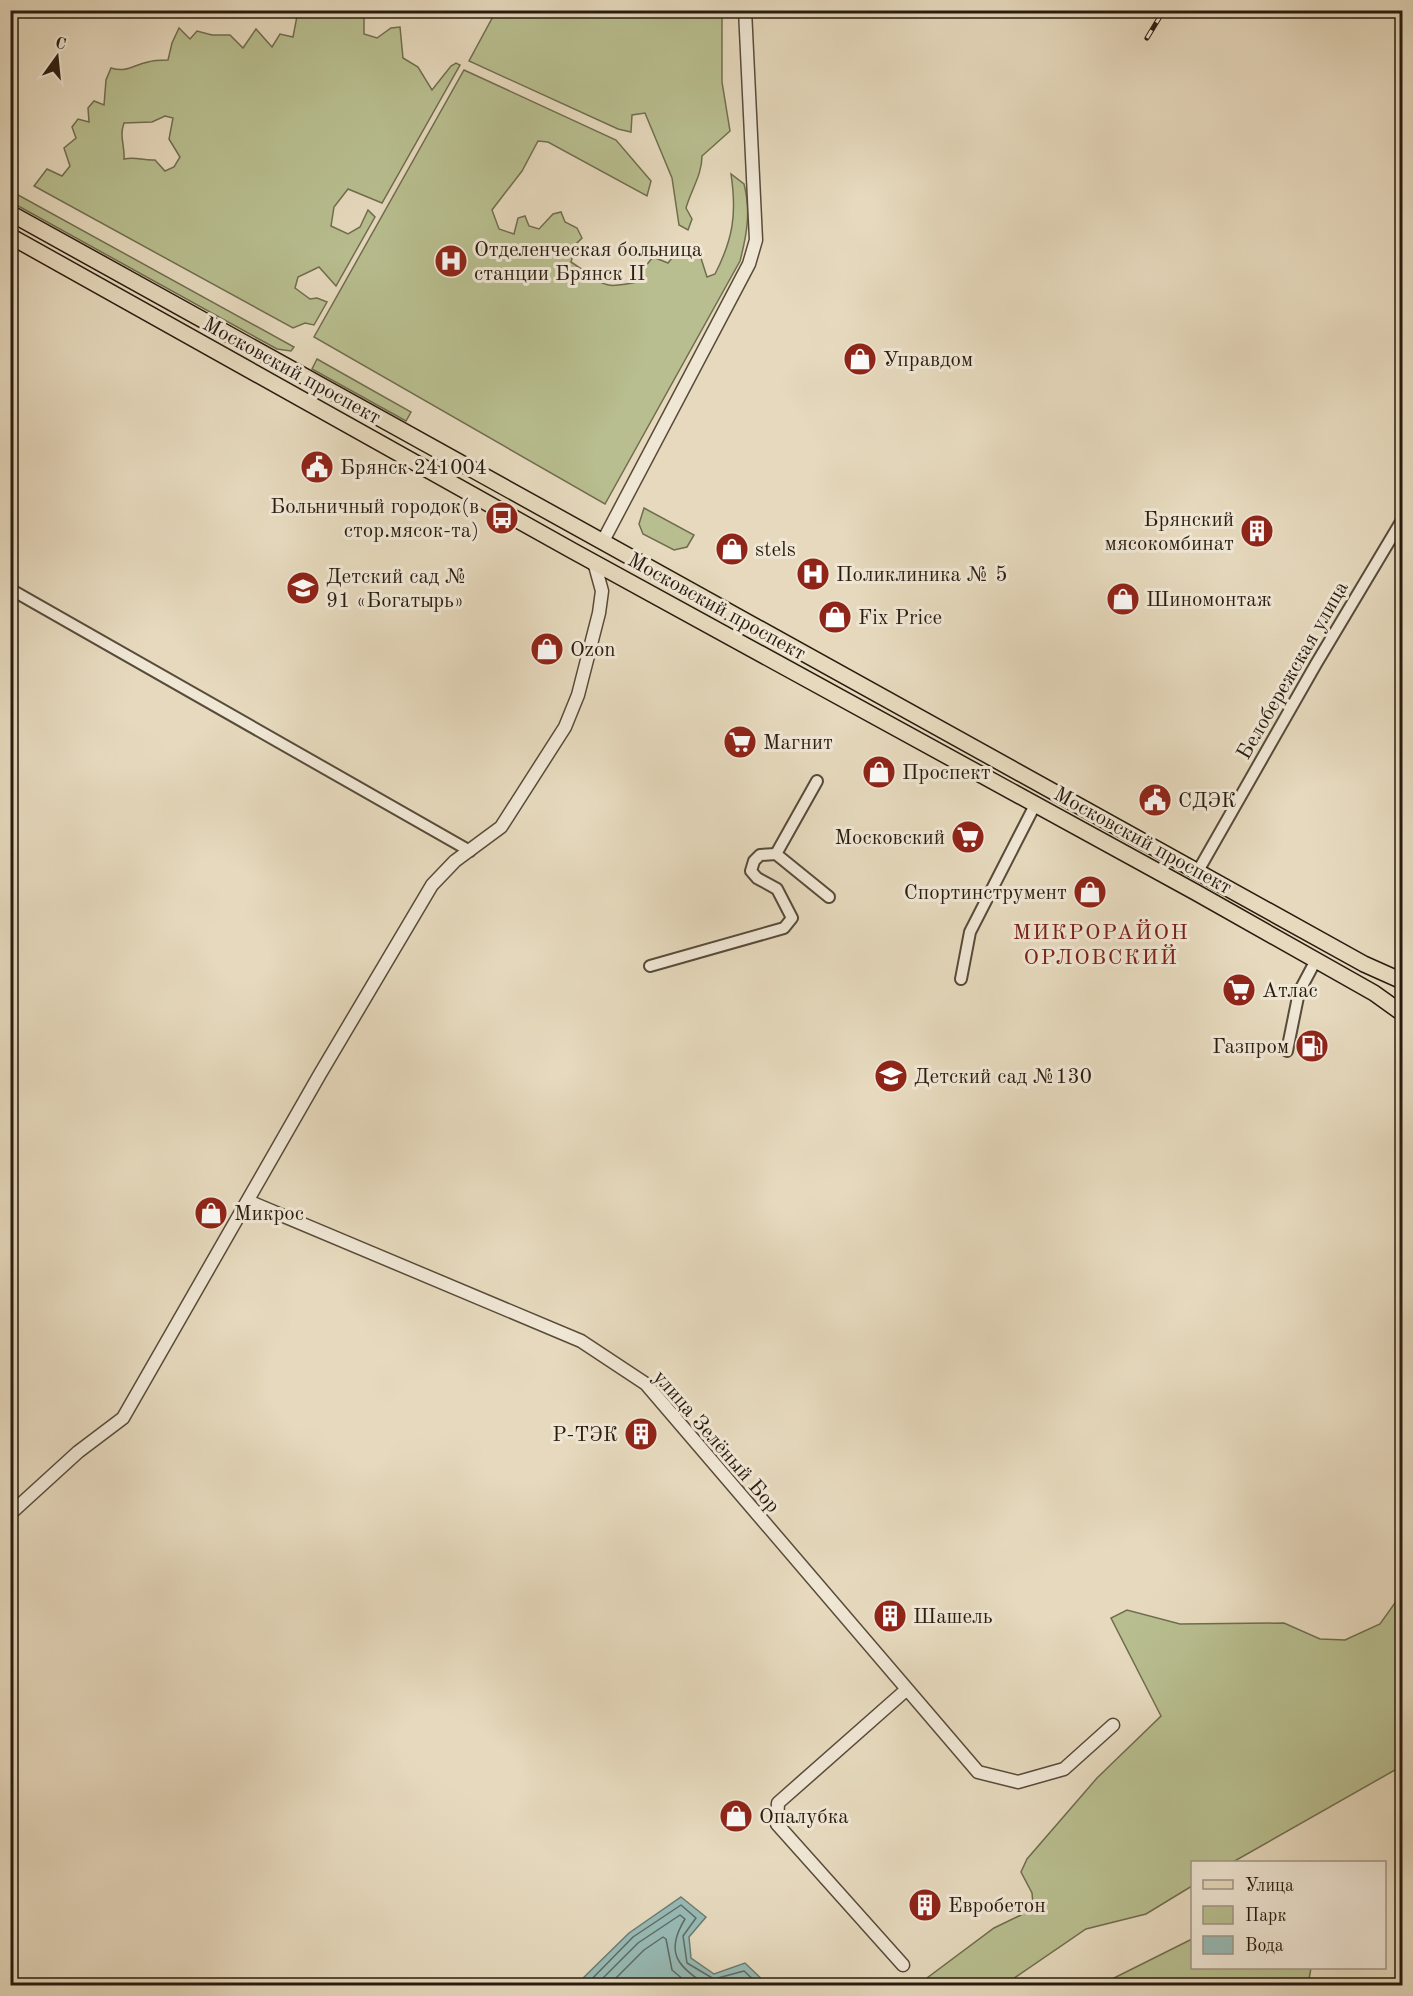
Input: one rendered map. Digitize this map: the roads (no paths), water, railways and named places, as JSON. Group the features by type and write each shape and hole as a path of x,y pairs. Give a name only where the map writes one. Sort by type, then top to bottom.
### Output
{"main road":[{"name":"Московский проспект","path":"10,213 1364,964 1402,981"},
{"name":"Московский проспект","path":"10,236 594,562 1316,960 1374,993 1402,1013"},
{"path":"594,562 603,541"}],"street":[{"path":"603,541 749,264 756,240 745,10"},
{"name":"Белобережская улица","path":"1198,871 1316,664 1402,520"},
{"path":"10,1514 78,1452 123,1418 320,1074 432,885 446,869 501,827 565,727 578,695 599,613 602,591 594,562"},
{"path":"10,589 470,851"},
{"path":"776,854 817,781"},
{"path":"961,979 970,932 1035,804"},
{"path":"650,966 784,928 792,918 777,889 751,871 754,861 760,855 776,854 829,897"},
{"path":"1287,1051 1299,992 1316,960"},
{"name":"улица Зелёный Бор","path":"248,1201 581,1341 646,1384 978,1772 1018,1782 1064,1769 1113,1725"},
{"path":"903,1965 777,1824 778,1803 906,1690"}],"water":[{"path":"681,1897 706,1917 689,1937 691,1958 714,1974 745,1963 768,1985 576,1985 629,1933"}],"railway":[{"path":"1147,38 1164,10"}],"place":[{"name":"Отделенческая больница станции Брянск II","path":"451,261"},
{"name":"Управдом","path":"860,359"},
{"name":"Брянск 241004","path":"317,467"},
{"name":"Больничный городок(в стор.мясок-та)","path":"502,518"},
{"name":"Брянский мясокомбинат","path":"1257,531"},
{"name":"stels","path":"732,549"},
{"name":"Поликлиника № 5","path":"813,574"},
{"name":"Детский сад № 91 «Богатырь»","path":"303,588"},
{"name":"Шиномонтаж","path":"1123,599"},
{"name":"Fix Price","path":"835,617"},
{"name":"Ozon","path":"547,649"},
{"name":"Магнит","path":"740,742"},
{"name":"Проспект","path":"879,772"},
{"name":"СДЭК","path":"1155,800"},
{"name":"Московский","path":"968,837"},
{"name":"Спортинструмент","path":"1090,892"},
{"name":"Атлас","path":"1239,990"},
{"name":"Газпром","path":"1312,1046"},
{"name":"Детский сад №130","path":"891,1076"},
{"name":"Микрос","path":"211,1213"},
{"name":"Р-ТЭК","path":"641,1434"},
{"name":"Шашель","path":"890,1616"},
{"name":"Опалубка","path":"736,1816"},
{"name":"Евробетон","path":"925,1905"}],"district":[{"name":"МИКРОРАЙОН ОРЛОВСКИЙ","path":"1101,944"}]}
